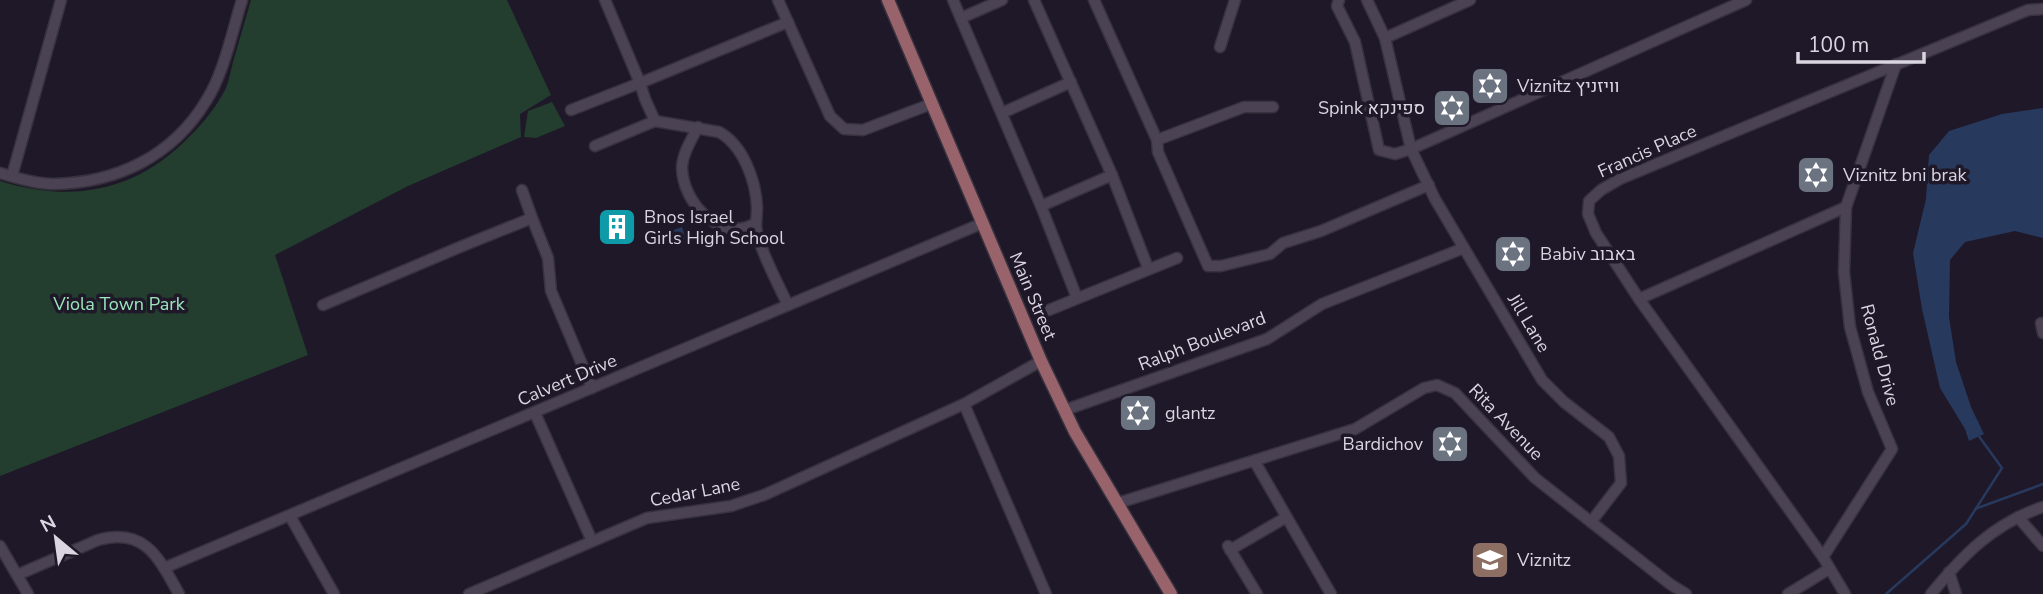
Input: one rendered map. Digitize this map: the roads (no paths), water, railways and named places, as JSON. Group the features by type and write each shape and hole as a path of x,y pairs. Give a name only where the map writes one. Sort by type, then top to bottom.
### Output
{"main road":[{"name":"Main Street","path":"888,0 1041,361 1065,410 1171,594"}],"street":[{"path":"12,176 61,0"},
{"path":"0,173 50,184 101,179 133,168 160,151 186,129 207,100 223,62 242,0"},
{"path":"605,0 655,121"},
{"path":"778,0 830,116 844,130 863,130 931,104"},
{"path":"953,0 1041,205 1077,298"},
{"path":"961,18 1002,0"},
{"path":"1034,0 1111,175 1148,268"},
{"path":"1094,0 1157,140 1158,152 1208,266 1221,267 1270,254 1283,243 1429,185"},
{"path":"1220,47 1235,0"},
{"path":"1339,0 1337,6 1355,42 1379,150 1395,154 1746,0"},
{"name":"Jill Lane","path":"1367,0 1385,38 1411,149 1429,185 1542,380 1564,402 1609,437 1619,456 1621,483 1591,522"},
{"path":"1385,38 1470,0"},
{"name":"Francis Place","path":"1845,594 1596,233 1588,214 1589,201 1620,179 2028,10 2043,9"},
{"path":"571,110 788,22"},
{"name":"Ronald Drive","path":"1822,557 1892,449 1868,392 1850,327 1844,272 1846,206 1896,64"},
{"path":"1002,113 1071,82"},
{"path":"1157,140 1244,107 1273,107"},
{"path":"595,146 655,121 698,127 728,137 748,169 756,194 757,211 754,224 759,242 788,305"},
{"path":"698,127 687,147 682,166 692,201 710,220 722,226 736,230 754,224"},
{"path":"1041,205 1111,175"},
{"path":"522,190 548,258 551,291 592,388"},
{"path":"1639,299 1846,206"},
{"path":"323,305 532,219"},
{"name":"Calvert Drive","path":"164,568 983,223"},
{"name":"Ralph Boulevard","path":"1065,410 1267,339 1322,304 1464,248"},
{"path":"1049,310 1177,258"},
{"name":"Cedar Lane","path":"470,594 647,518 732,506 764,495 964,404 1041,361"},
{"name":"Rita Avenue","path":"1118,503 1356,429 1424,388 1437,385 1455,393 1535,478 1686,594"},
{"path":"964,404 1046,594"},
{"path":"535,413 592,541"},
{"path":"1255,462 1331,594"},
{"path":"1931,594 1980,540 2018,517 2043,507"},
{"path":"290,516 334,594"},
{"path":"2018,517 2043,546"},
{"path":"1257,594 1228,547 1285,518"},
{"path":"17,576 98,540 120,536 129,537 145,545 155,555 179,594"},
{"path":"0,546 28,594"},
{"path":"1788,594 1829,569"},
{"path":"1949,572 1956,594"}],"water":[{"path":"2043,108 2043,238 2015,231 1965,242 1950,260 1949,317 1956,362 1971,407 1984,434 1969,441 1965,429 1940,388 1922,309 1913,253 1926,199 1929,155 1949,131 2002,114"},
{"path":"682,227 686,239 668,244 665,233"}],"waterway":[{"path":"1886,594 1966,524 2002,468 1978,435"},
{"path":"1975,509 2043,484"}],"place":[{"name":"Viznitz וויזניץ","path":"1490,86"},
{"name":"Spink ספינקא","path":"1452,108"},
{"name":"Viznitz bni brak","path":"1816,175"},
{"name":"Bnos Israel Girls High School","path":"617,227"},
{"name":"Babiv באבוב","path":"1513,254"},
{"name":"glantz","path":"1138,413"},
{"name":"Bardichov","path":"1450,444"},
{"name":"Viznitz","path":"1490,560"}],"park label":[{"name":"Viola Town Park","path":"119,304"}]}
